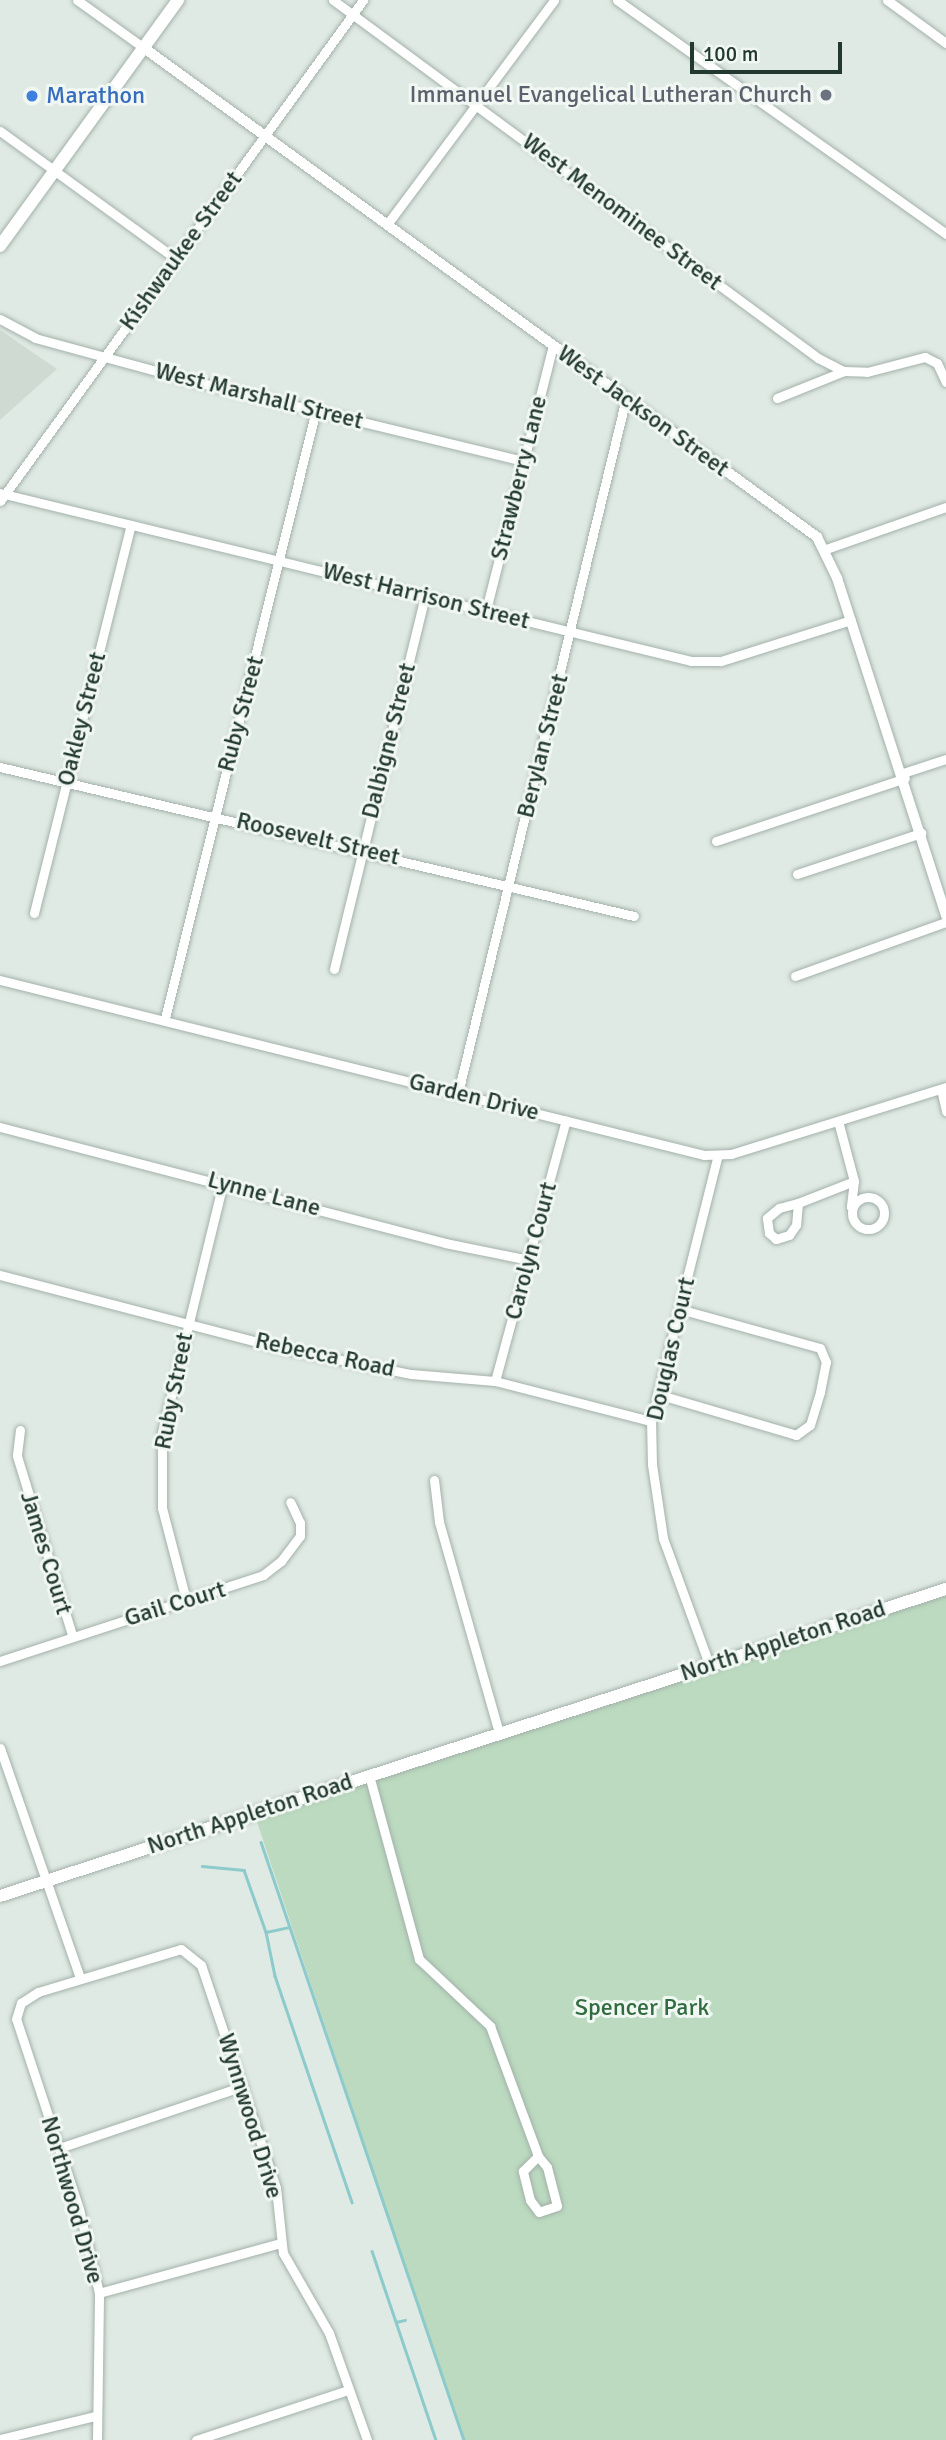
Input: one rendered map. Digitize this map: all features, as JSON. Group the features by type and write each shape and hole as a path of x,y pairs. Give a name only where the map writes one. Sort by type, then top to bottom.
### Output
{"main road":[{"path":"0,246 178,0"},
{"name":"North Appleton Road","path":"0,1896 946,1589"}],"street":[{"path":"77,0 144,48"},
{"name":"West Menominee Street","path":"333,0 818,358 844,371"},
{"name":"Kishwaukee Street","path":"2,496 363,0"},
{"path":"388,223 554,0"},
{"path":"617,0 946,234"},
{"path":"887,0 946,43"},
{"name":"West Jackson Street","path":"144,48 266,134 817,537 826,549 904,776 946,916"},
{"path":"0,131 176,258"},
{"name":"West Marshall Street","path":"0,319 36,338 523,461"},
{"name":"Strawberry Lane","path":"486,610 553,346"},
{"path":"777,398 844,371 867,372 931,358 942,368 946,382"},
{"name":"Berylan Street","path":"458,1093 626,398"},
{"name":"Ruby Street","path":"165,1018 316,410"},
{"name":"West Harrison Street","path":"2,496 279,560 691,661 721,661 850,620"},
{"path":"826,549 946,507"},
{"name":"Oakley Street","path":"34,913 131,525"},
{"name":"Dalbigne Street","path":"334,970 425,595"},
{"path":"716,841 946,759"},
{"name":"Roosevelt Street","path":"0,767 362,849 634,916"},
{"path":"797,874 921,833"},
{"path":"794,976 946,922"},
{"name":"Garden Drive","path":"0,980 165,1018 690,1153 718,1155 944,1088"},
{"path":"944,1088 946,1111"},
{"name":"Carolyn Court","path":"495,1381 566,1120"},
{"path":"838,1121 854,1181 851,1207"},
{"name":"Lynne Lane","path":"0,1127 223,1182 445,1243 529,1260"},
{"name":"Douglas Court","path":"709,1664 663,1538 652,1464 652,1421 718,1155"},
{"path":"798,1203 854,1181"},
{"name":"Ruby Street","path":"186,1600 168,1542 160,1471 162,1433 223,1182"},
{"name":"Rebecca Road","path":"0,1275 272,1346 411,1374 495,1381 652,1421"},
{"path":"657,1394 796,1435 810,1424 820,1392 826,1362 820,1348 679,1309"},
{"name":"James Court","path":"20,1430 16,1456 72,1635"},
{"path":"434,1480 439,1522 499,1732"},
{"name":"Gail Court","path":"0,1661 72,1635 252,1580 281,1561 300,1536 300,1523 290,1502"},
{"path":"0,1748 80,1978"},
{"path":"369,1775 419,1959 490,2026 538,2156 547,2167 557,2206 539,2212 530,2200 523,2171 538,2156"},
{"name":"Wynnwood Drive","path":"80,1978 165,1950 187,1950 201,1965 276,2188 281,2243 287,2263 329,2333 367,2440"},
{"name":"Northwood Drive","path":"80,1978 30,1995 18,2007 21,2039 59,2148 100,2293 95,2416 97,2440"},
{"path":"59,2148 243,2086"},
{"path":"100,2293 281,2243"},
{"path":"196,2440 348,2389"},
{"path":"0,2439 95,2416"}],"shaded area":[{"path":"0,330 57,369 0,420"}],"green space":[{"name":"Spencer Park","path":"946,1586 946,2440 463,2440 254,1813"}],"waterway":[{"path":"261,1842 464,2440"},
{"path":"202,1866 244,1870 266,1932 275,1976 352,2202"},
{"path":"266,1932 289,1927"},
{"path":"372,2251 436,2440"},
{"path":"396,2322 405,2320"}],"place":[{"name":"Immanuel Evangelical Lutheran Church","path":"826,95"},
{"name":"Marathon","path":"32,96"}]}
